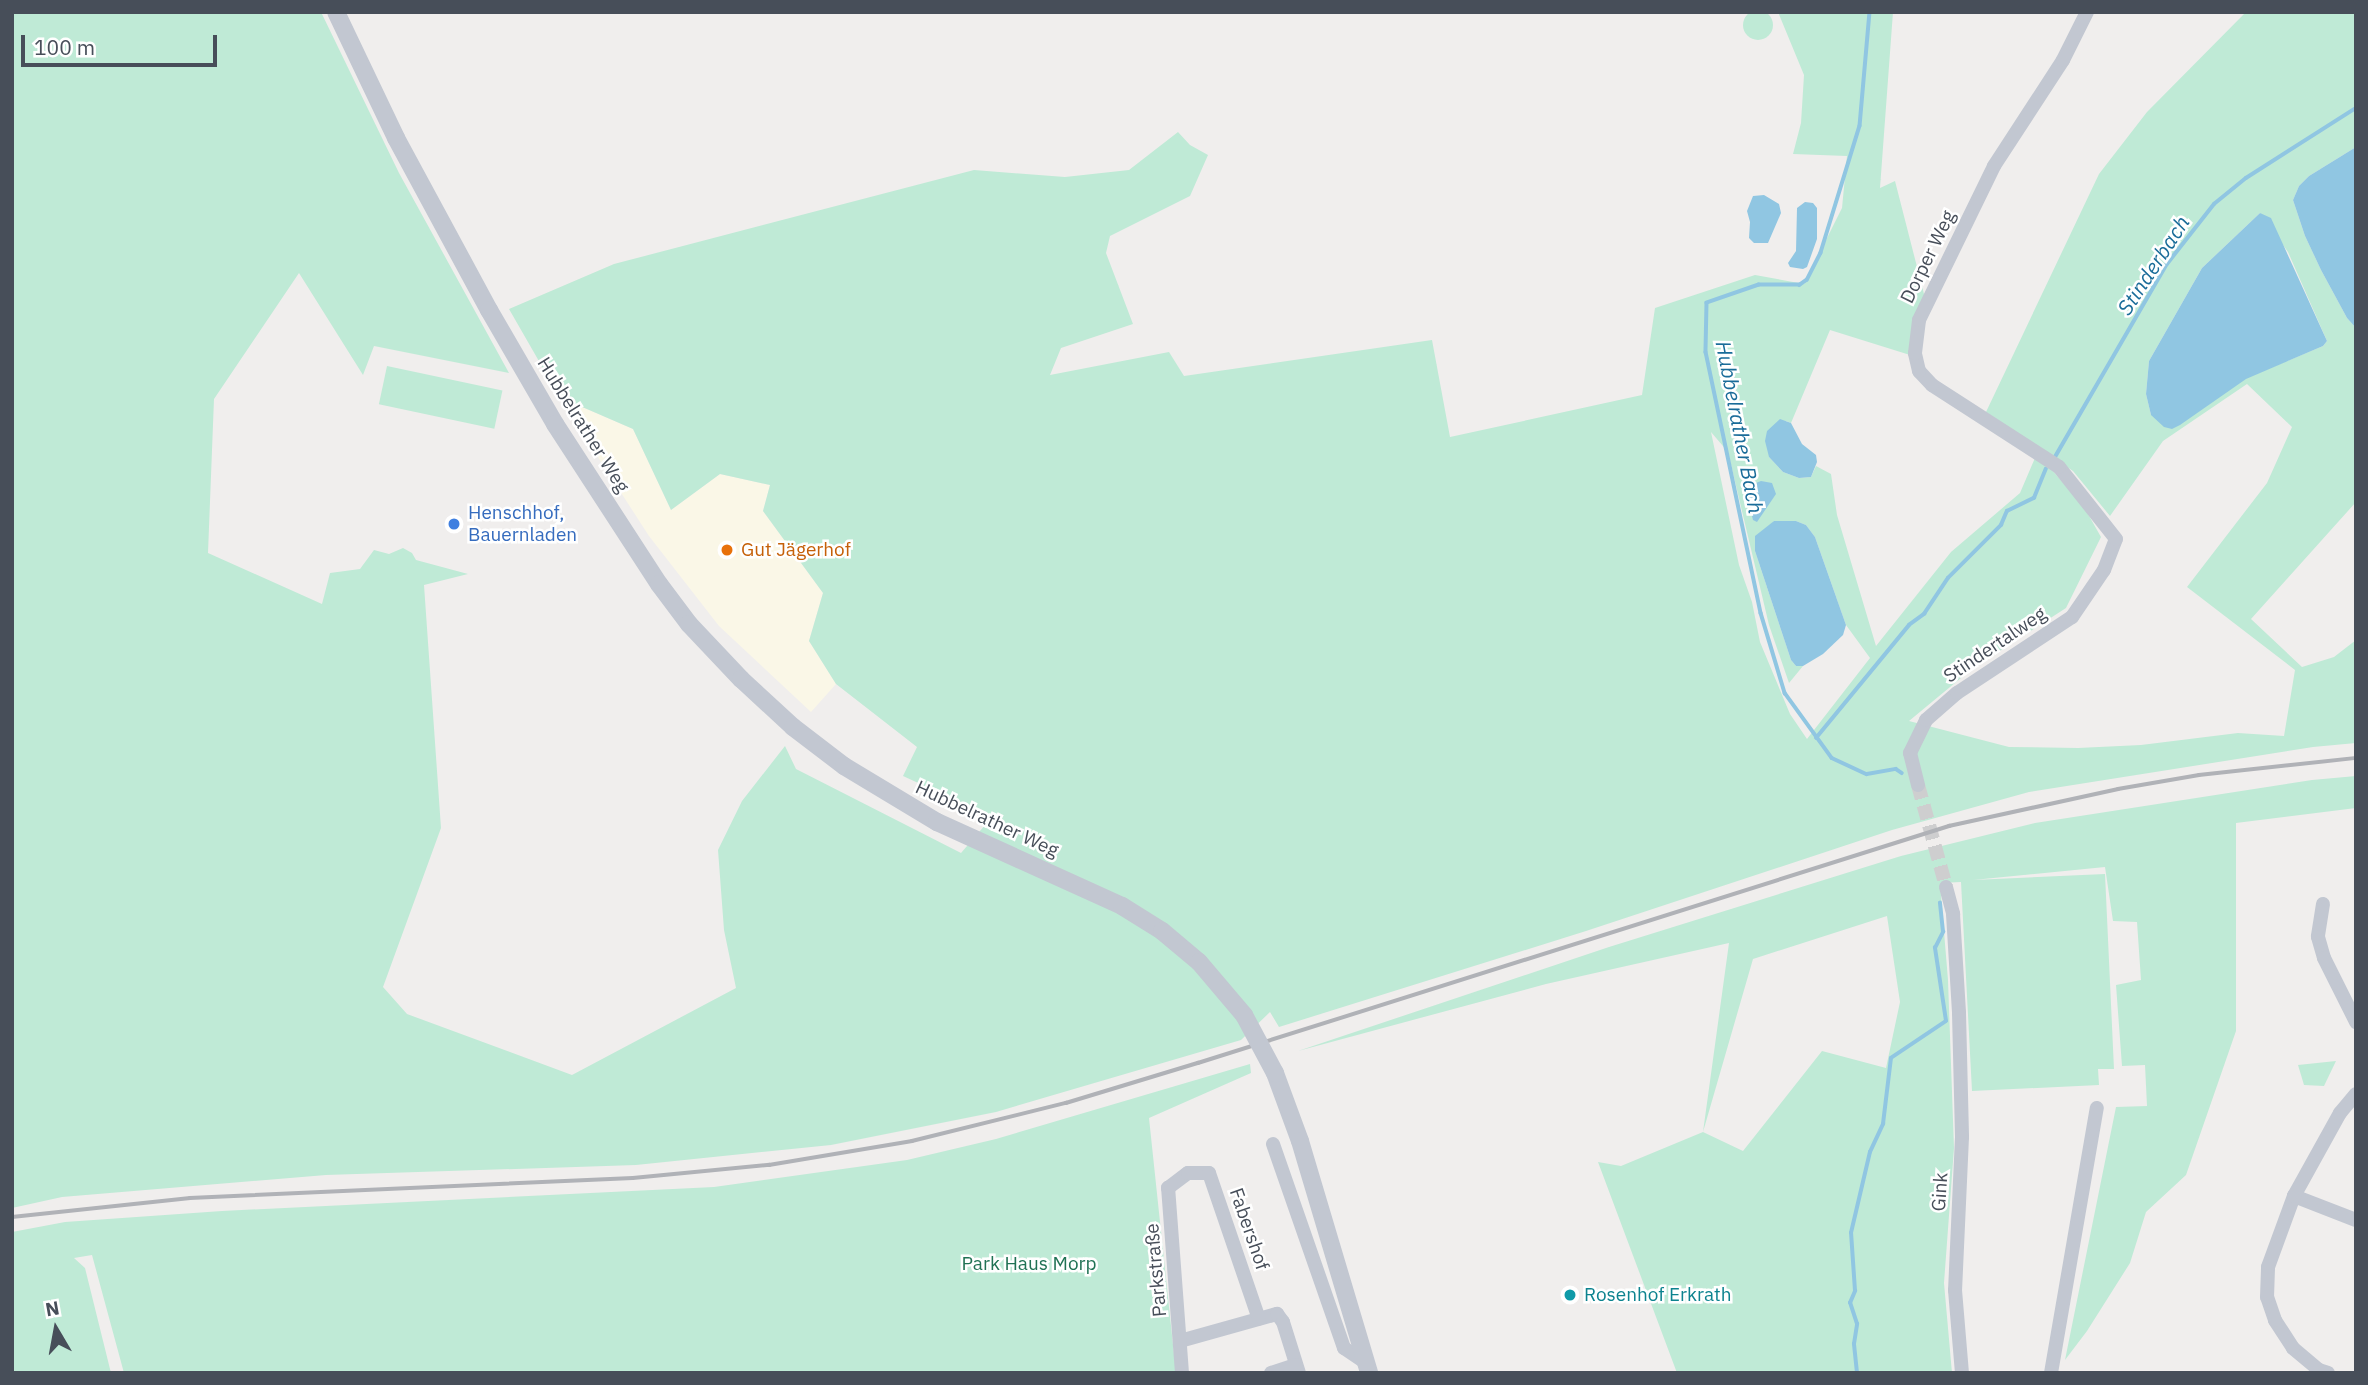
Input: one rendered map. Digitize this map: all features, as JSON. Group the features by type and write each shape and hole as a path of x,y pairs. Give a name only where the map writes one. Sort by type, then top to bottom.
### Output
{"street":[{"name":"Hubbelrather Weg","path":"336,12 401,148 496,322 555,424 659,584 689,624 758,695 793,727 844,766 937,822 1122,906 1162,932 1199,962 1244,1015 1275,1073 1300,1141 1367,1367"},
{"name":"Dorper Weg","path":"2087,12 2063,60 1994,166 1918,328 1915,353 1919,371 1932,385 2047,459 2077,488 2116,539"},
{"name":"Stindertalweg","path":"1918,785 1910,753 1926,720 1957,693 2072,617 2105,570 2116,539"},
{"name":"Gink","path":"1946,887 1953,914 1959,1013 1962,1137 1955,1290 1962,1373"},
{"path":"2323,904 2318,937 2324,958 2356,1022"},
{"path":"2328,1373 2319,1370 2293,1348 2275,1320 2267,1297 2270,1260 2294,1196 2340,1113 2356,1094"},
{"path":"2051,1373 2097,1108"},
{"name":"Hubbelrather Weg","path":"1273,1144 1344,1348 1367,1367"},
{"name":"Fabershof","path":"1188,1174 1209,1173 1259,1319"},
{"name":"Parkstraße","path":"1182,1373 1168,1188 1188,1174"},
{"path":"2294,1196 2356,1220"},
{"path":"1180,1341 1277,1314 1283,1322 1298,1369 1271,1373"}],"shaded area":[{"path":"563,403 573,403 633,429 671,510 720,474 770,485 763,511 823,593 809,641 836,684 811,712 719,626 649,536"}],"green space":[{"path":"1758,10 1764,11 1772,19 1772,31 1764,39 1758,40 1752,39 1744,31 1743,25 1744,19 1752,11"},
{"path":"12,12 321,12 399,173 509,373 374,346 363,375 299,273 214,399 208,553 322,604 330,573 360,569 374,550 389,554 403,548 412,553 416,560 468,574 424,585 441,828 383,987 407,1014 572,1075 736,988 724,930 718,850 742,801 785,746 796,769 961,853 992,817 903,776 917,747 836,684 809,641 823,593 763,511 770,485 720,474 671,510 633,429 573,403 563,403 509,309 614,264 974,170 1065,177 1129,170 1178,132 1190,145 1208,155 1190,196 1110,236 1106,253 1133,324 1061,348 1050,375 1169,352 1184,376 1432,340 1450,437 1642,395 1655,308 1755,275 1804,284 1842,208 1847,156 1793,154 1801,123 1804,75 1778,12 1893,12 1880,188 1895,181 1925,298 1910,355 1830,330 1791,423 1786,421 1769,457 1783,472 1799,478 1811,477 1816,466 1831,474 1837,515 1876,646 1951,552 2020,493 2035,458 2052,470 2084,507 2101,537 2066,608 1973,668 1909,721 2009,747 2141,745 2238,733 2284,736 2295,670 2187,587 2267,483 2292,427 2247,384 2163,441 2110,516 2073,471 1986,412 2099,174 2147,112 2246,12 2356,12 2356,147 2309,176 2299,186 2293,200 2305,236 2321,270 2347,318 2356,328 2356,502 2251,619 2302,667 2334,657 2356,640 2356,743 2313,747 2029,792 1892,830 1586,931 1279,1027 1270,1012 1241,1040 996,1112 831,1145 636,1165 326,1175 62,1197 12,1208","holes":["2260,213 2288,252 2327,341 2323,346 2246,378 2212,401 2151,415 2146,394 2149,361 2202,268","1711,432 1728,452 1769,625 1789,683 1803,666 1796,666 1791,660 1755,551 1774,521 1796,521 1806,525 1815,537 1846,625 1870,658 1807,739 1790,714 1760,642 1752,602 1739,565"]},
{"path":"387,366 502,391 494,429 379,404"},
{"path":"2356,776 2356,808 2236,823 2236,1031 2186,1175 2146,1212 2130,1263 2087,1331 2065,1360 2116,1107 2147,1106 2145,1065 2122,1066 2116,985 2141,980 2137,922 2113,921 2105,867 1973,880 2105,874 2114,1069 2098,1069 2099,1085 1972,1091 1961,882 1940,883 1948,980 1954,1148 1944,1283 1952,1373 1677,1373 1598,1162 1621,1166 1703,1132 1729,943 1546,984 1298,1051 1609,947 1901,856 2035,823 2312,780","holes":["1887,916 1900,1002 1886,1068 1822,1051 1743,1151 1703,1132 1753,959"]},
{"path":"2336,1061 2324,1086 2304,1085 2298,1065"},
{"name":"Park Haus Morp","path":"1250,1064 1251,1073 1149,1118 1176,1373 124,1373 92,1255 74,1258 85,1268 111,1373 12,1373 12,1232 65,1222 222,1211 714,1187 907,1160 996,1139"}],"water":[{"path":"2356,147 2356,328 2347,318 2321,270 2305,236 2293,200 2299,186 2309,176"},
{"path":"1764,195 1779,204 1781,213 1768,243 1754,243 1749,238 1750,222 1747,211 1753,196"},
{"path":"1805,202 1813,203 1817,208 1817,239 1807,267 1803,269 1790,267 1788,263 1796,251 1797,208"},
{"path":"2260,213 2271,218 2327,341 2323,346 2246,379 2180,425 2172,429 2164,427 2151,415 2146,394 2149,361 2202,268"},
{"path":"1780,419 1791,423 1802,444 1816,455 1817,462 1811,477 1799,478 1783,472 1769,457 1765,441 1767,431"},
{"path":"1761,481 1772,483 1776,494 1757,522 1753,520 1746,492 1748,486"},
{"path":"1774,521 1796,521 1806,525 1815,537 1846,625 1843,635 1823,654 1803,666 1796,666 1791,660 1755,551 1755,536"}],"waterway":[{"name":"Hubbelrather Bach","path":"1870,12 1860,126 1821,253 1807,280 1800,285 1759,285 1707,303 1706,352 1761,613 1785,693 1832,758 1867,774 1896,769 1902,773"},
{"name":"Stinderbach","path":"2055,457 2167,264 2214,204 2246,178 2356,108"},
{"name":"Stinderbach","path":"1816,738 1909,625 1924,614 1948,578 2001,525 2007,511 2034,498 2046,469"},
{"name":"Hubbelrather Bach","path":"1857,1373 1854,1344 1857,1324 1850,1303 1855,1291 1851,1233 1870,1152 1883,1124 1891,1058 1946,1021 1935,948 1943,932 1940,903"}],"tunnel":[{"path":"1918,785 1946,887"}],"railway":[{"path":"12,1217 190,1198 633,1178 769,1165 912,1141 1066,1103 1198,1063 1949,826 2118,789 2199,775 2356,758"}],"place":[{"name":"Henschhof, Bauernladen","path":"454,524"},
{"name":"Gut Jägerhof","path":"727,550"},
{"name":"Rosenhof Erkrath","path":"1570,1295"}]}
